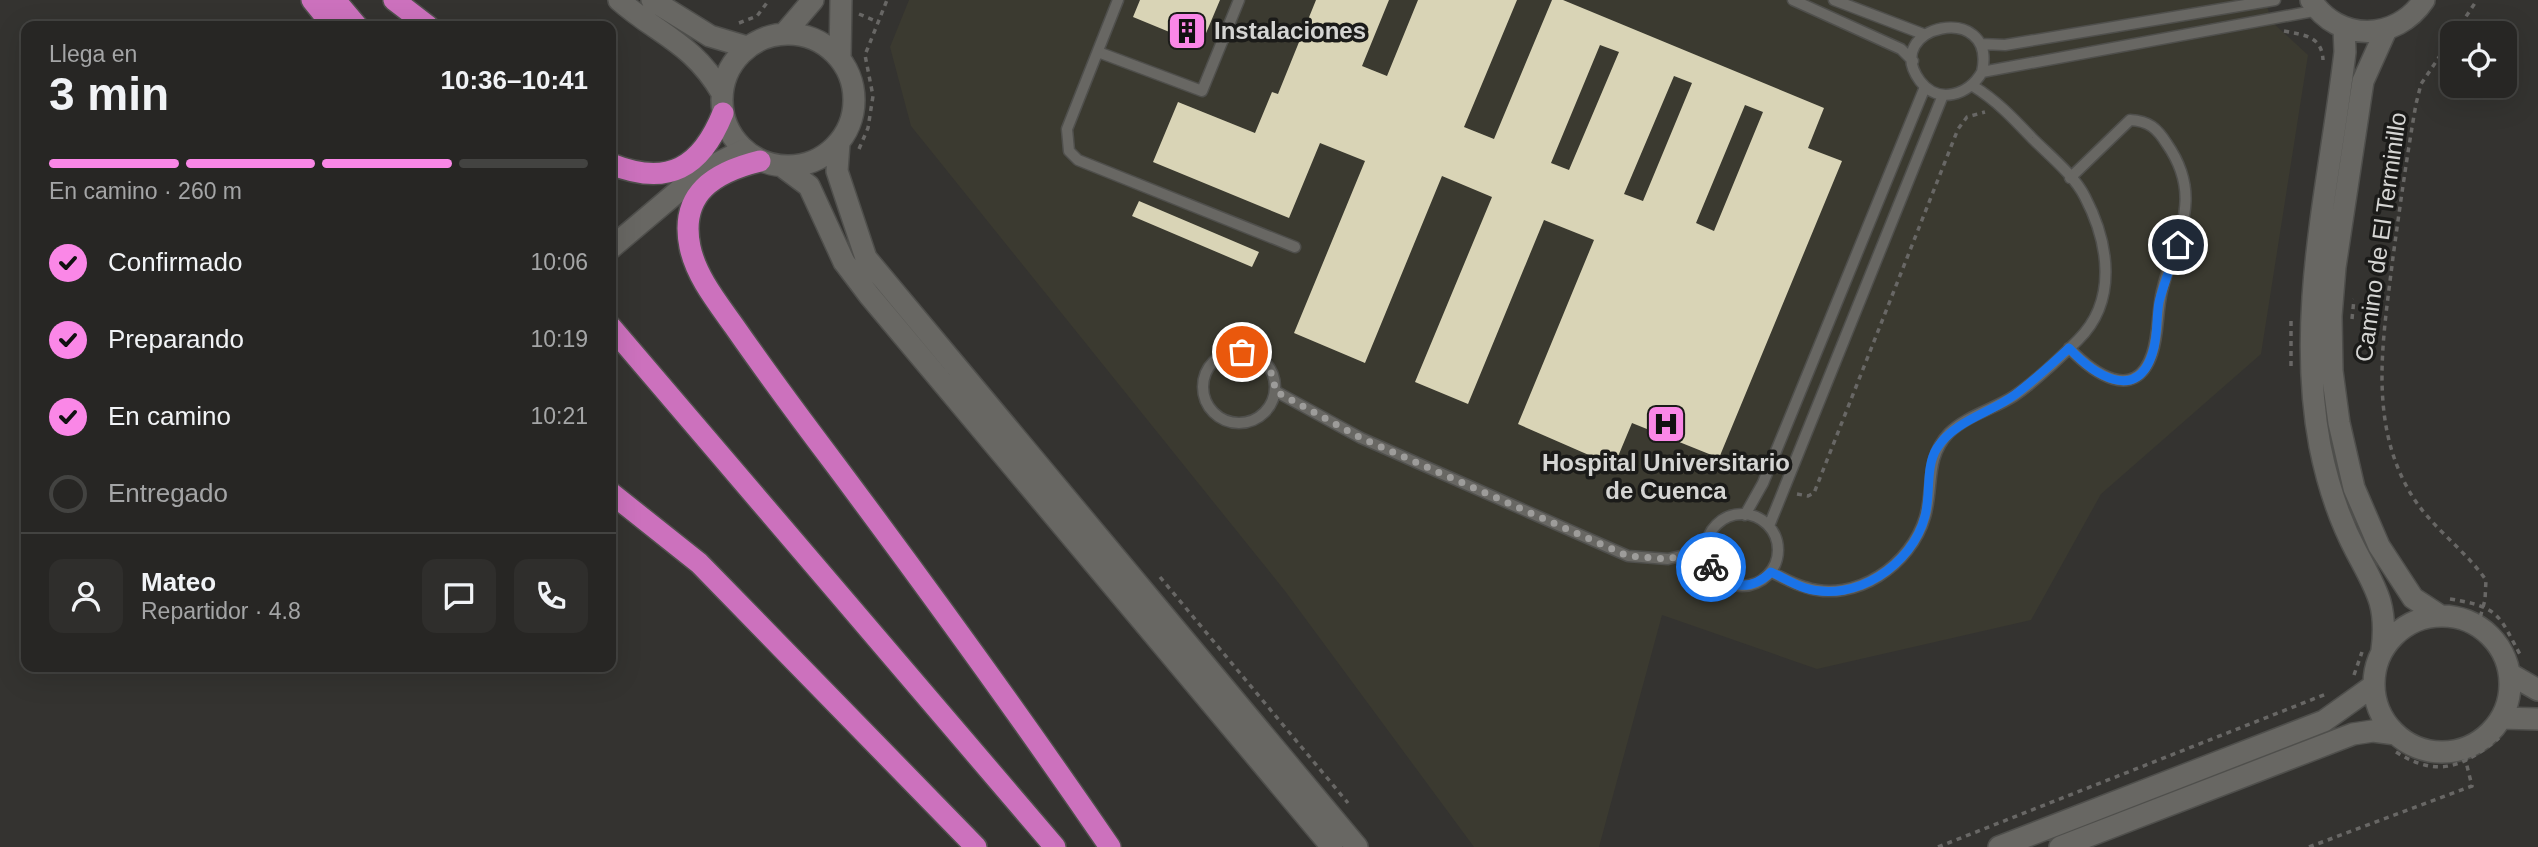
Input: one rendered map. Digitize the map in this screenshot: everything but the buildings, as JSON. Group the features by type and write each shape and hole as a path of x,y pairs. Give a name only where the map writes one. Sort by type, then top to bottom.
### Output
{"highway":[{"path":"313,0 329,21"},
{"path":"335,0 354,21"},
{"path":"394,0 421,21"},
{"path":"616,165 649,174 681,167 706,149 724,111"},
{"path":"752,155 703,187 692,211 689,232 695,265 764,369 1016,710 1110,847"},
{"path":"616,333 1055,847"},
{"path":"616,497 699,563 976,847"}],"street":[{"path":"619,0 692,53 708,68 724,111 752,155 782,166 809,186 844,262 869,295 1332,847"},
{"path":"652,0 710,36 747,47"},
{"path":"784,34 813,0"},
{"path":"840,59 841,0"},
{"path":"2315,5 2344,28 2360,32 2386,30 2403,22 2424,0"},
{"path":"2344,28 2345,51 2323,201 2309,341 2320,446 2337,508 2379,593 2384,615 2373,647 2373,686 2380,712 2398,744"},
{"path":"2386,30 2363,81 2335,267 2331,316 2332,371 2339,424 2354,488 2374,534 2394,572 2413,597 2439,615"},
{"path":"616,244 702,171 715,156 730,67 747,47 762,39 784,34 811,38 827,47 840,59 853,87 854,106 849,126 848,148 837,171 866,258 1357,847"},
{"path":"782,166 816,160 848,148"},
{"path":"702,171 752,155"},
{"path":"2060,847 2353,734 2373,731 2398,744 2466,755 2501,718 2510,692 2510,674 2499,646 2480,616 2439,615 2406,625 2373,647"},
{"path":"2510,674 2538,690"},
{"path":"1999,847 2323,721 2373,686"},
{"path":"2501,718 2538,719"}],"lane":[{"path":"1118,0 1067,129 1069,151 1078,160 1295,247"},
{"path":"1098,52 1202,91 1239,0"},
{"path":"1793,0 1901,49 1913,61"},
{"path":"1834,0 1923,34"},
{"path":"1981,44 2005,45 2275,0"},
{"path":"1982,72 2315,5"},
{"path":"1949,24 1968,30 1981,44 1984,53 1982,72 1973,86 1962,93 1943,95 1925,87 1914,71 1913,61 1914,51 1923,34 1949,24"},
{"path":"1771,572 1806,588 1827,591 1871,583 1892,566 1918,536 1926,514 1931,463 1936,449 1951,431 2014,395 2080,339 2097,314 2105,293 2107,274 2100,233 2084,195 1993,98 1973,86"},
{"path":"1745,514 1763,483 1925,87"},
{"path":"1769,526 1943,95"},
{"path":"2069,348 2087,368 2102,377 2119,381 2137,374 2148,364 2158,328 2158,307 2188,202 2181,174 2170,148 2156,128 2143,121 2130,120 2070,178"},
{"path":"1238,351 1248,353 1266,363 1272,371 1275,391 1267,410 1260,417 1251,421 1230,422 1213,412 1207,403 1204,383 1212,365 1228,353 1238,351"},
{"path":"1275,391 1361,438 1628,556 1668,559 1706,550"},
{"path":"1745,514 1769,526 1774,534 1778,554 1771,572 1755,584 1735,585 1718,576 1708,560 1706,550 1710,534 1721,521 1745,514"}],"path":[{"path":"733,23 757,16 769,0"},
{"path":"848,148 868,128 873,96 865,55 887,0"},
{"path":"2463,21 2477,0"},
{"name":"Camino de El Terminillo","path":"2440,56 2421,84 2416,104 2383,328 2380,379 2388,429 2406,487 2421,509 2486,580 2480,616"},
{"path":"2351,326 2354,288"},
{"path":"1153,568 1352,808"},
{"path":"2473,603 2480,616 2506,624 2518,650"},
{"path":"2353,677 2373,647"},
{"path":"1938,847 2328,694"},
{"path":"2398,744 2432,766 2466,755 2495,741"},
{"path":"2309,847 2472,786 2466,755"}],"shaded area":[{"name":"Hospital Universitario de Cuenca","path":"909,0 2265,0 2272,22 2308,55 2261,354 2101,494 2031,620 1817,669 1662,615 1599,847 1474,847 1285,591 911,126 890,47"}],"way so far":[{"path":"1242,352 1258,357 1266,363 1272,371 1275,391 1305,410 1361,438 1628,556 1668,559 1706,550 1711,567"}],"place":[{"name":"Instalaciones","path":"1187,31"},
{"name":"Hospital Universitario de Cuenca","path":"1666,424"}],"route":[{"path":"1711,567 1718,576 1735,585 1755,584 1771,572 1806,588 1827,591 1871,583 1892,566 1918,536 1926,514 1931,463 1936,449 1951,431 2014,395 2069,348 2087,368 2102,377 2119,381 2129,379 2148,364 2158,328 2158,307 2166,275 2178,245"}]}
